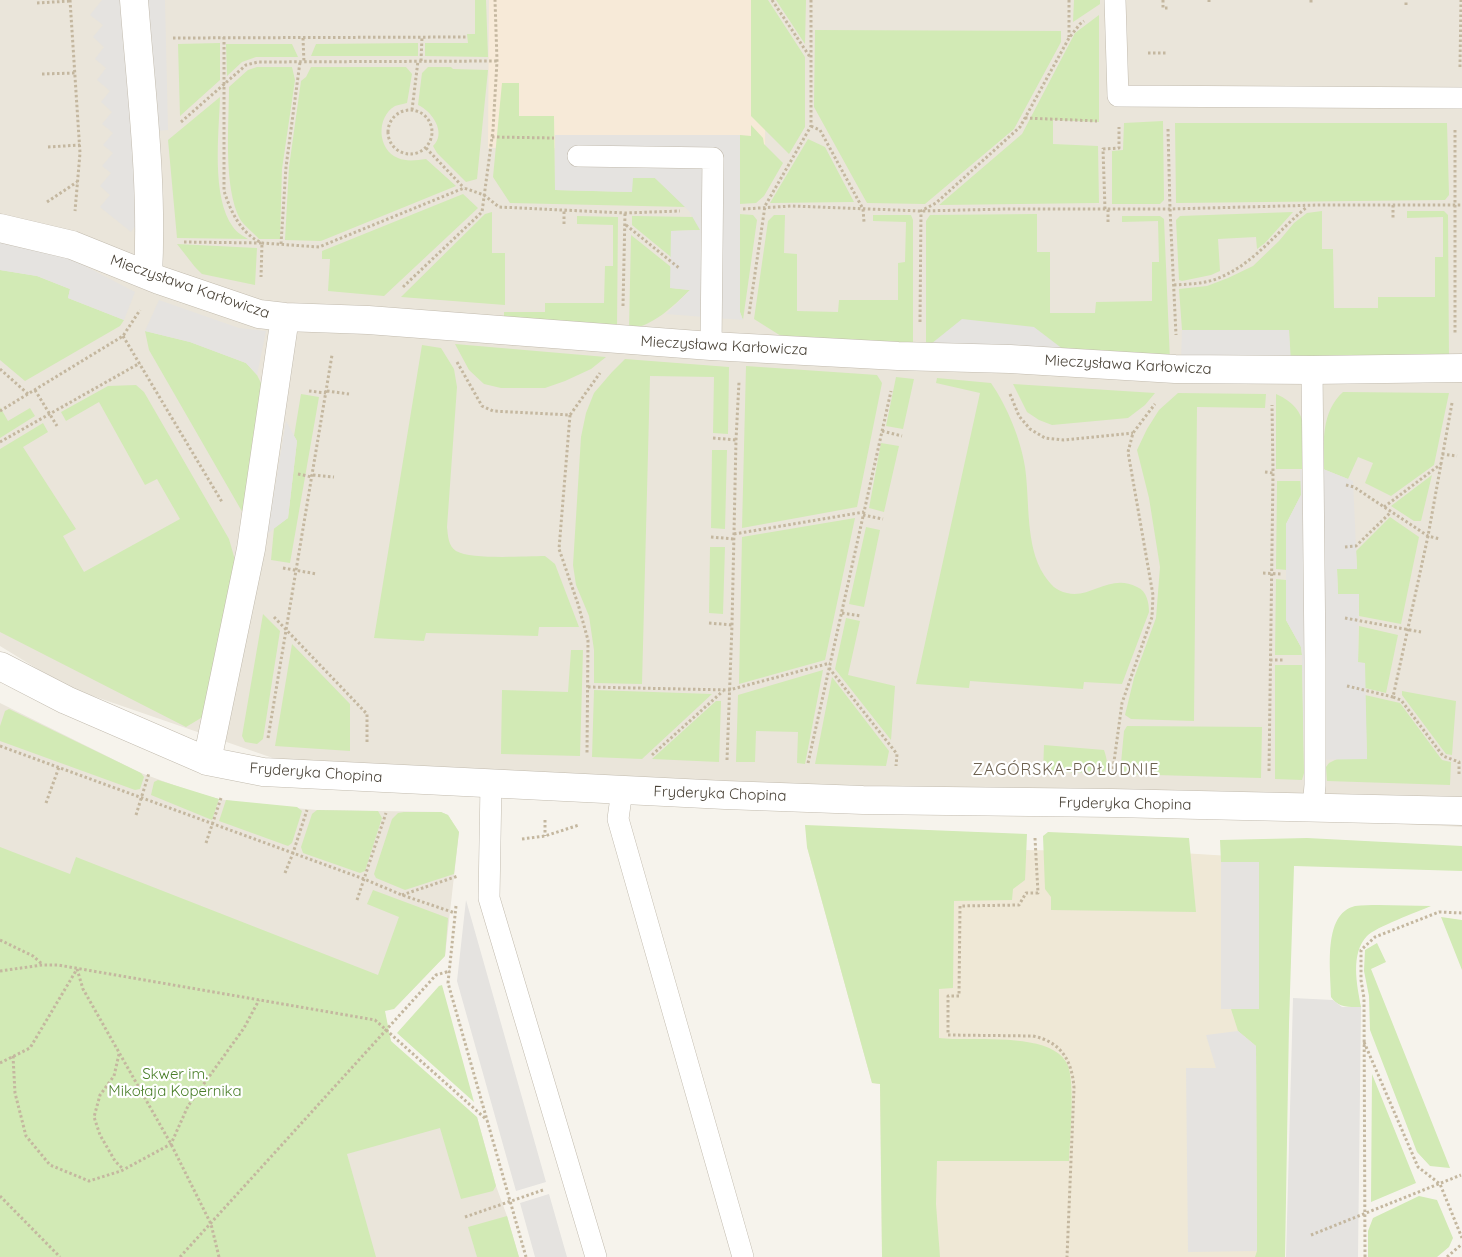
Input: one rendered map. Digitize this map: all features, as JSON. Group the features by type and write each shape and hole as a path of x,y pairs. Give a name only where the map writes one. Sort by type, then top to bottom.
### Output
{"street":[{"path":"134,0 154,277"},
{"name":"Mieczysława Karłowicza","path":"0,228 72,245 154,277 259,314 285,317 368,320 711,346 898,356 1010,359 1175,369 1462,368"},
{"path":"207,761 251,549 285,317"},
{"name":"Fryderyka Chopina","path":"0,666 66,700 207,761 263,772 862,800 1112,803 1455,811"}],"lane":[{"path":"1115,1 1118,96 1462,98"},
{"path":"578,156 714,158 711,346"},
{"path":"1312,370 1315,786 1313,808"},
{"path":"491,784 489,898 596,1257"},
{"path":"622,790 618,819 743,1257"}],"path":[{"path":"399,291 482,212 492,136 497,61 495,0"},
{"path":"772,0 810,57"},
{"path":"748,322 765,206 811,126 811,0"},
{"path":"1068,0 1069,38"},
{"path":"1163,0 1163,8 1169,8"},
{"path":"1406,0 1406,5"},
{"path":"36,3 70,1 80,145 75,218"},
{"path":"920,211 936,203 1020,127 1069,38 1080,24 1115,1"},
{"path":"172,38 221,36 303,38 318,35 466,37"},
{"path":"221,36 224,85 224,191 230,210 238,223 255,240 262,243"},
{"path":"412,110 420,61 419,36"},
{"path":"281,244 286,167 302,62 303,38"},
{"path":"1146,52 1168,53"},
{"path":"176,126 246,65 258,62 497,61"},
{"path":"42,74 75,73"},
{"path":"412,110 424,115 430,121 433,135 426,148 412,154 405,154 393,147 389,140 389,126 392,120 403,111 412,110"},
{"path":"1025,118 1068,120"},
{"path":"1168,121 1170,209 1177,340"},
{"path":"1455,121 1455,338"},
{"path":"1108,222 1103,149 1119,148 1120,125 1123,122"},
{"path":"811,126 820,130 863,209 864,222"},
{"path":"492,136 558,138 578,156"},
{"path":"48,147 80,145"},
{"path":"426,148 464,188 484,195 499,207 625,212 741,208"},
{"path":"45,203 78,181"},
{"path":"180,242 262,243 319,247 464,188"},
{"path":"1393,205 1393,218"},
{"path":"750,209 759,209 765,206 792,206 920,211 1462,205"},
{"path":"1174,285 1200,283 1217,278 1236,268 1262,250 1308,206"},
{"path":"564,210 564,224"},
{"path":"920,211 920,326"},
{"path":"623,310 625,212"},
{"path":"626,224 712,294"},
{"path":"261,285 262,243"},
{"path":"0,411 123,336 154,277"},
{"path":"123,336 251,549"},
{"path":"270,732 333,351"},
{"path":"0,442 140,363"},
{"path":"587,754 588,640 578,604 559,550 570,415 601,370"},
{"path":"0,371 28,394"},
{"path":"463,372 482,406 493,411 570,415"},
{"path":"726,768 739,380"},
{"path":"811,750 891,388"},
{"path":"35,390 57,426"},
{"path":"327,390 349,394"},
{"path":"1393,697 1428,536 1453,396"},
{"path":"1269,763 1273,473 1272,402"},
{"path":"1113,774 1122,703 1152,617 1153,595 1128,452 1133,433 1150,409"},
{"path":"1019,416 1030,429 1045,438 1064,440 1133,433"},
{"path":"882,431 902,436"},
{"path":"713,438 736,440"},
{"path":"1442,454 1457,456"},
{"path":"1384,507 1441,464"},
{"path":"1264,472 1273,473"},
{"path":"300,474 334,477"},
{"path":"1338,483 1354,487 1428,536 1440,539"},
{"path":"1356,546 1391,512"},
{"path":"734,534 863,514 883,519"},
{"path":"710,538 734,539"},
{"path":"280,568 317,574"},
{"path":"1263,573 1272,574"},
{"path":"842,613 862,616"},
{"path":"270,614 367,714 368,747"},
{"path":"1314,614 1359,620 1420,632"},
{"path":"708,623 732,624"},
{"path":"1262,656 1269,656"},
{"path":"588,687 723,691 830,665"},
{"path":"830,665 897,754 896,774"},
{"path":"1365,690 1401,700 1443,756 1459,762"},
{"path":"647,759 723,691"},
{"path":"0,746 455,913"},
{"path":"46,803 59,767"},
{"path":"136,815 151,767"},
{"path":"206,843 223,793"},
{"path":"285,873 310,802"},
{"path":"357,900 389,804"},
{"path":"545,836 581,824"},
{"path":"1035,833 1038,893 1026,893 1019,905 960,906 959,996 948,996 948,1035 1032,1036 1045,1039 1060,1050 1069,1063 1074,1088 1067,1257"},
{"path":"458,885 460,867"},
{"path":"402,895 459,876"},
{"path":"456,904 448,983 526,1257"},
{"path":"1365,1257 1364,1041 1361,950 1375,937 1439,912 1462,913"},
{"path":"0,940 33,956 42,965"},
{"path":"0,971 42,965 58,965 375,1020 487,1120"},
{"path":"77,969 83,989 171,1144 211,1224 219,1257"},
{"path":"0,1063 30,1048 77,969"},
{"path":"180,1257 436,975 450,971"},
{"path":"12,1056 15,1094 26,1136 50,1165 89,1181 123,1170 171,1144 188,1106 244,1028 259,1000"},
{"path":"1364,1041 1418,1167 1440,1184 1462,1238"},
{"path":"119,1053 114,1076 100,1095 94,1117 100,1136 115,1161 123,1170"},
{"path":"1311,1235 1461,1175"},
{"path":"466,1216 547,1189"},
{"path":"0,1196 60,1257"},
{"path":"1447,1257 1462,1244"}],"shaded area":[{"path":"0,0 1462,0 1462,827 299,767 67,687 0,646"},
{"path":"102,0 121,0 138,222 131,232 100,207 110,195 100,186 111,173 102,166 113,153 103,145 113,133 102,124 112,112 101,102 110,91 97,80 106,68 95,59 104,47 93,37 103,25 90,15"},
{"path":"147,0 165,0 168,130 156,131"},
{"path":"489,0 766,0 765,149 488,148"},
{"path":"555,135 740,135 740,312 743,320 666,314 690,290 670,288 671,231 700,230 689,211 655,178 633,178 632,192 555,190"},
{"path":"0,240 60,253 135,292 124,320 68,298 70,289 37,276 0,270"},
{"path":"159,300 239,328 266,331 257,375 246,363 190,342 145,331"},
{"path":"962,319 1034,327 1072,356 926,348"},
{"path":"1182,330 1289,330 1291,362 1181,361"},
{"path":"286,421 297,441 288,518 267,534"},
{"path":"1323,469 1353,481 1357,569 1337,569 1338,594 1359,594 1358,662 1365,663 1367,759 1304,760 1301,647 1286,620 1286,524 1301,495 1300,470"},
{"path":"0,703 141,773 190,791 219,799 317,810 441,812 448,815 459,832 445,956 394,1009 0,962"},
{"path":"807,847 1166,852 1278,859 1269,1257 882,1257 880,1084 872,1083"},
{"path":"1221,862 1259,862 1259,1009 1221,1009"},
{"path":"466,900 546,1182 516,1191 457,981"},
{"path":"1293,998 1333,1000 1342,1007 1361,1007 1358,1257 1286,1257"},
{"path":"1238,1031 1256,1046 1257,1251 1188,1252 1186,1068 1216,1068 1206,1035"},
{"path":"477,1117 496,1186 519,1257 316,1257 286,1152"},
{"path":"549,1194 567,1257 535,1257 520,1203"}],"green space":[{"path":"475,0 486,0 488,57 425,56 425,43 468,43 467,34 475,34"},
{"path":"751,0 768,0 805,57 805,127 789,154 751,116"},
{"path":"776,0 806,0 805,44"},
{"path":"1074,0 1100,0 1100,4 1073,22"},
{"path":"1099,15 1099,122 1053,120 1053,144 1098,146 1099,203 939,205 1022,134 1075,33"},
{"path":"815,30 1061,31 1061,42 1014,129 925,204 867,203 814,107"},
{"path":"220,43 220,80 180,116 178,44"},
{"path":"418,43 418,56 311,56 316,44"},
{"path":"226,44 292,44 298,57 256,57 242,62 227,76"},
{"path":"257,67 292,67 295,80 282,169 280,239 259,239 246,227 240,219 231,190 228,155 229,87 248,70"},
{"path":"311,67 406,67 412,74 407,103 395,106 384,118 382,125 383,141 391,154 398,158 408,160 426,159 456,186 321,241 285,240 289,167 301,81 306,77"},
{"path":"428,67 488,70 477,179 466,182 437,153 433,146 439,135 436,123 428,112 418,105 422,73"},
{"path":"502,83 519,83 519,116 554,116 555,190 631,192 632,178 655,178 686,207 510,203 493,177"},
{"path":"220,97 218,164 222,199 226,214 233,227 248,239 177,238 168,140"},
{"path":"1163,121 1164,200 1160,204 1112,204 1112,151 1123,150 1124,123"},
{"path":"1175,123 1447,123 1449,195 1445,200 1176,203"},
{"path":"751,125 763,138 764,144 783,163 764,196 756,203 739,204 740,135 751,136"},
{"path":"808,139 825,147 854,202 770,203"},
{"path":"463,194 478,208 384,296 328,291 330,259 322,259 322,251"},
{"path":"1322,211 1322,249 1333,249 1334,308 1378,308 1378,297 1435,297 1435,257 1443,257 1443,217 1407,218 1407,211 1444,211 1448,215 1449,361 1290,360 1289,330 1182,330 1179,289 1207,286 1253,266 1279,241 1294,223 1307,213"},
{"path":"492,212 492,253 505,253 505,305 401,297 485,214"},
{"path":"1293,212 1265,243 1257,249 1256,237 1218,239 1220,271 1211,275 1179,280 1176,220 1180,216"},
{"path":"739,214 753,215 757,220 743,320 740,312"},
{"path":"1037,214 1037,252 1050,252 1050,313 1095,313 1096,302 1152,301 1152,262 1159,262 1158,221 1122,222 1122,216 1160,216 1164,219 1170,361 926,348 926,221 930,215"},
{"path":"774,215 785,215 784,253 797,254 797,311 838,312 839,300 898,300 898,263 905,262 906,222 873,221 873,215 911,215 913,220 913,346 781,336 754,319 768,221"},
{"path":"577,216 618,217 617,328 504,319 504,312 545,312 545,303 604,303 605,266 613,266 613,225 577,224"},
{"path":"632,216 693,217 701,230 671,231 671,257 632,225"},
{"path":"631,235 671,267 671,288 690,290 655,320 629,329"},
{"path":"177,244 257,248 255,285 202,274"},
{"path":"0,270 37,276 70,289 68,298 124,320 120,326 25,381 0,360"},
{"path":"145,331 190,342 246,363 257,375 264,389 244,515 149,350"},
{"path":"455,344 606,357 591,369 545,388 501,388 484,384 469,370"},
{"path":"422,345 441,348 454,369 457,387 447,527 451,546 456,551 474,556 545,556 555,564 579,627 539,627 538,636 426,633 424,641 374,638"},
{"path":"625,359 729,367 728,434 713,433 714,377 650,376 642,684 594,683 594,650 589,616 576,585 573,565 581,437 586,413 594,393"},
{"path":"746,366 877,375 882,383 857,507 742,528"},
{"path":"896,377 914,379 903,429 886,426"},
{"path":"937,378 991,383 1002,402 1017,435 1023,457 1029,523 1034,550 1044,575 1051,584 1063,592 1076,594 1109,584 1127,583 1137,587 1145,594 1149,612 1122,684 1084,682 1083,689 970,681 969,688 916,684 980,393 936,383"},
{"path":"1013,384 1155,393 1145,405 1128,418 1052,425 1039,420 1027,412"},
{"path":"136,385 144,392 229,539 235,560 206,715 186,727 0,632 0,449 43,423 48,432 23,447 76,529 63,536 84,572 180,519 157,479 145,485 99,402 66,421 61,412 108,386"},
{"path":"1343,392 1449,393 1434,465 1391,496 1365,483 1373,463 1358,457 1348,479 1323,469 1327,418 1336,400"},
{"path":"1178,393 1266,394 1265,408 1197,407 1194,721 1131,719 1125,715 1134,678 1156,618 1160,567 1149,498 1137,450 1159,410"},
{"path":"301,394 319,397 290,563 271,560 274,528 288,518 297,441 294,436"},
{"path":"1276,394 1288,400 1301,416 1305,435 1304,469 1276,469"},
{"path":"0,407 8,421 30,408 35,416 0,438"},
{"path":"881,443 899,446 884,512 869,508"},
{"path":"712,450 727,450 725,529 711,528"},
{"path":"1432,475 1421,521 1414,521 1391,506"},
{"path":"1277,481 1301,481 1301,495 1286,524 1287,570 1276,569"},
{"path":"1390,517 1419,537 1401,624 1359,616 1359,594 1338,594 1337,569 1357,568 1356,551"},
{"path":"855,518 825,660 739,684 742,537"},
{"path":"866,527 880,530 864,607 849,604"},
{"path":"710,547 725,547 723,614 709,613"},
{"path":"1276,579 1286,580 1286,620 1301,647 1302,655 1275,655"},
{"path":"263,614 280,631 263,739 257,744 245,742 242,736"},
{"path":"846,618 860,621 848,675 895,686 891,740 835,669"},
{"path":"1359,626 1398,635 1386,693 1365,688 1365,663 1358,663"},
{"path":"292,644 350,704 350,751 275,746"},
{"path":"571,650 583,650 580,756 501,754 502,690 568,692"},
{"path":"1275,665 1302,665 1304,773 1302,780 1275,779"},
{"path":"823,670 805,764 797,763 798,732 756,731 755,762 736,762 738,695"},
{"path":"832,677 889,751 886,766 815,764"},
{"path":"594,690 712,694 642,759 592,757"},
{"path":"1402,691 1456,701 1452,755 1446,754 1402,695"},
{"path":"1365,695 1400,703 1442,760 1451,762 1450,785 1327,781 1326,767 1329,763 1337,759 1367,758"},
{"path":"716,701 721,701 719,762 652,759"},
{"path":"9,709 141,773 144,777 140,789 135,790 0,741 0,726 5,711"},
{"path":"1127,726 1262,727 1261,778 1120,774 1124,731"},
{"path":"1044,745 1104,750 1107,759 1106,768 1103,773 1043,772"},
{"path":"158,780 219,799 212,820 151,795 154,782"},
{"path":"226,800 297,807 302,811 292,843 288,846 219,821"},
{"path":"317,810 378,811 382,818 365,871 360,873 303,853 301,847 312,814"},
{"path":"441,812 448,815 459,832 454,874 405,890 376,878 374,874 392,819 398,813"},
{"path":"805,825 1027,834 1025,880 1013,889 1012,900 954,901 953,988 939,989 939,1038 1030,1042 1047,1047 1060,1055 1068,1066 1071,1085 1072,1112 1069,1161 937,1161 936,1204 940,1257 882,1257 880,1084 872,1083 807,847"},
{"path":"1048,832 1189,838 1196,912 1051,910 1051,897 1045,889 1043,836"},
{"path":"1307,838 1462,846 1462,871 1294,866 1285,1257 1255,1257 1257,1251 1256,1046 1238,1031 1231,1009 1259,1009 1259,862 1221,862 1220,840"},
{"name":"Skwer im. Mikołaja Kopernika","path":"0,847 70,874 76,857 378,975 399,917 367,904 373,890 448,918 445,956 394,1009 385,1011 391,1041 477,1117 496,1186 493,1191 461,1199 440,1128 347,1154 376,1257 0,1257"},
{"path":"1355,906 1431,906 1388,924 1367,936 1358,952 1356,970 1361,1007 1340,1005 1331,997 1331,945 1337,920 1344,911"},
{"path":"1441,917 1462,920 1462,970"},
{"path":"1377,943 1386,962 1371,969 1450,1168 1430,1166 1417,1152 1370,1030 1369,996 1364,971 1365,950"},
{"path":"442,985 474,1102 397,1033 439,986"},
{"path":"1372,1074 1416,1183 1371,1202"},
{"path":"1419,1196 1437,1200 1453,1238 1449,1247 1437,1257 1368,1257 1368,1231 1373,1218"},
{"path":"507,1216 519,1257 477,1257 468,1227"}],"district":[{"name":"ZAGÓRSKA-POŁUDNIE","path":"1066,770"}]}
